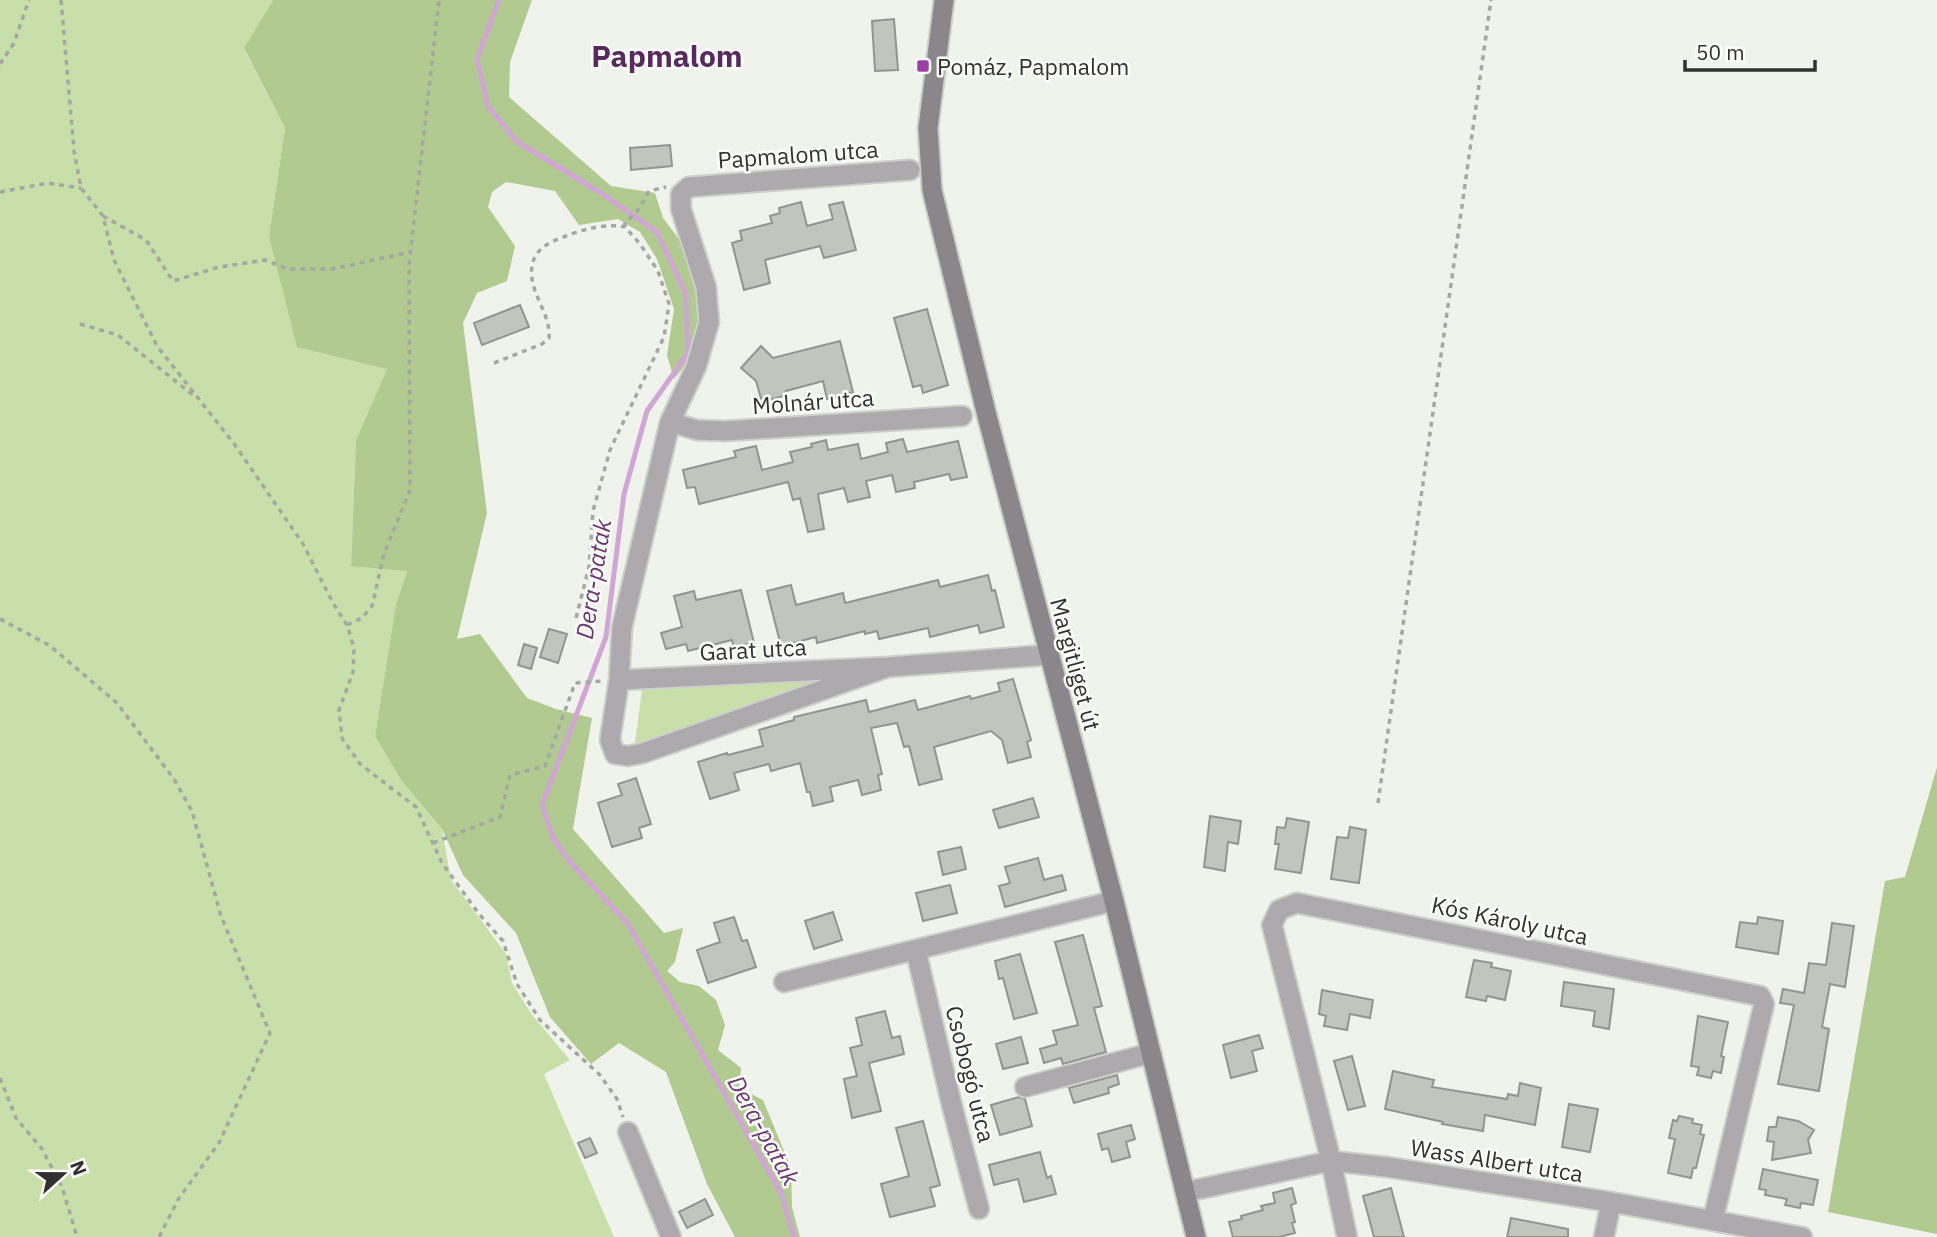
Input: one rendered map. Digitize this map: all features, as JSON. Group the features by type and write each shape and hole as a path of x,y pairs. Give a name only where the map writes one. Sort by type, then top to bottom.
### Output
{"main road":[{"name":"Margitliget út","path":"944,0 928,128 932,190 1048,655 1114,901 1196,1237"}],"street":[{"name":"Papmalom utca","path":"689,187 910,170"},
{"path":"614,680 622,627 670,422 696,367 709,322 706,287 681,209 681,194 689,187"},
{"name":"Molnár utca","path":"670,422 697,430 725,431 962,416"},
{"name":"Garat utca","path":"888,667 643,753 628,756 615,754 610,740 614,680 888,667 1048,655"},
{"path":"784,982 1114,901"},
{"name":"Kós Károly utca","path":"1331,1161 1272,925 1279,910 1297,903 1760,996 1764,1004 1713,1220"},
{"name":"Csobogó utca","path":"916,951 979,1209"},
{"path":"1026,1087 1151,1053"},
{"path":"628,1132 671,1237"},
{"path":"1331,1161 1347,1237"},
{"name":"Wass Albert utca","path":"1185,1192 1331,1161 1387,1167 1611,1202 1802,1237"},
{"path":"1604,1237 1611,1202"}],"path":[{"path":"0,64 14,43 29,0"},
{"path":"61,0 74,151 81,188 103,216 146,240 173,281 219,267 265,260 288,269 332,269 411,252"},
{"path":"347,625 362,618 372,606 384,554 410,490 409,265 439,0"},
{"path":"1378,803 1491,0"},
{"path":"0,192 48,183 81,188"},
{"path":"625,228 625,223 639,209 649,191 657,188 689,187"},
{"path":"103,216 114,260 158,346 234,445 303,544 332,603 347,625 354,648 353,672 339,710 342,738 360,764 416,807 442,863 503,941 517,984 540,1020 600,1075 617,1099 628,1132"},
{"path":"494,363 542,344 549,338 550,325 530,280 534,257 546,244 578,231 613,225 625,228 640,244 658,271 669,304 664,337 610,450 593,510 589,567 576,618"},
{"path":"80,324 118,335 199,399"},
{"path":"0,618 49,645 117,703 174,779 192,811 221,916 270,1033 219,1143 179,1198 159,1237"},
{"path":"433,843 500,817 510,775 545,766 575,683 614,680"},
{"path":"0,1078 16,1118 42,1149 62,1187 77,1237"}],"green space":[{"path":"0,0 273,0 244,49 285,128 269,236 387,369 356,440 351,565 407,570 396,604 375,736 401,780 442,829 451,880 506,954 512,983 532,1015 570,1060 544,1074 614,1237 0,1237"},
{"path":"273,0 532,0 510,62 509,97 611,186 655,193 663,218 682,243 694,280 702,327 690,359 674,379 667,355 674,309 657,259 640,232 618,219 579,225 555,191 506,182 492,192 488,207 515,246 507,281 477,293 463,323 487,513 457,639 480,634 527,698 592,718 573,829 664,933 683,928 675,962 667,971 680,982 699,986 716,1000 725,1025 718,1050 741,1068 739,1088 763,1100 791,1168 792,1207 800,1237 735,1237 707,1184 666,1072 619,1043 591,1064 550,1017 516,933 463,875 442,829 401,780 375,736 396,604 407,571 351,566 356,440 387,369 297,347 269,236 285,128 244,48"},
{"path":"839,677 642,746 635,743 642,690"},
{"path":"1937,767 1937,1234 1828,1212 1885,881 1905,877"}],"building":[{"path":"894,19 898,70 875,71 872,21"},
{"path":"670,145 672,166 631,170 630,148"},
{"path":"801,202 807,226 833,219 829,205 843,202 856,250 824,258 820,246 765,260 770,283 744,290 732,243 742,240 740,231 772,223 770,216 780,213 779,208"},
{"path":"520,305 529,327 482,345 474,323"},
{"path":"927,309 948,385 923,393 921,385 913,387 894,318"},
{"path":"840,341 853,392 827,399 823,381 786,391 787,395 762,402 756,381 741,368 761,346 773,358"},
{"path":"903,439 907,452 958,441 967,477 951,480 949,474 914,482 915,488 896,492 892,475 866,481 870,497 848,502 844,488 818,494 824,529 808,532 800,498 793,500 788,482 699,504 695,487 687,488 683,470 736,457 734,451 756,446 762,470 793,462 790,452 812,447 811,444 826,440 828,450 858,444 861,459 888,452 886,443"},
{"path":"988,575 992,591 995,590 1004,627 980,633 978,625 930,637 928,628 879,639 877,631 865,634 865,631 817,643 816,637 781,646 767,591 791,585 796,605 843,593 845,603 938,580 940,587"},
{"path":"741,590 754,643 734,647 732,640 688,651 686,644 666,649 661,633 682,627 674,596 694,591 696,600"},
{"path":"549,629 567,634 558,663 540,657"},
{"path":"524,644 537,648 531,669 518,665"},
{"path":"1013,679 1031,740 1027,742 1031,757 1008,763 1002,740 991,731 934,747 942,779 919,785 909,746 904,747 897,723 871,728 882,774 878,775 881,790 862,795 858,780 830,787 833,801 813,806 800,763 771,771 769,764 734,773 739,790 710,799 698,762 763,746 759,730 794,720 794,717 866,700 869,712 915,700 918,710 1000,691 998,683"},
{"path":"636,778 651,824 639,828 642,838 612,847 598,803 622,795 618,784"},
{"path":"1033,798 1039,817 999,828 993,810"},
{"path":"1210,816 1241,821 1238,844 1228,842 1225,871 1204,867"},
{"path":"1287,818 1309,822 1301,873 1275,869 1279,844 1275,844 1277,827 1285,828"},
{"path":"1350,827 1366,830 1359,883 1331,879 1337,837 1348,838"},
{"path":"961,847 966,869 943,875 938,852"},
{"path":"1038,858 1044,880 1062,875 1066,890 1005,907 999,886 1010,883 1005,867"},
{"path":"950,885 957,913 923,921 916,893"},
{"path":"833,912 842,940 814,949 805,921"},
{"path":"734,917 742,941 747,940 756,967 708,983 697,950 720,942 714,923"},
{"path":"1758,917 1783,921 1778,954 1736,947 1740,922 1757,924"},
{"path":"1832,923 1854,926 1845,987 1830,984 1822,1027 1829,1029 1819,1091 1778,1084 1794,1005 1780,1003 1783,989 1804,993 1809,963 1826,965"},
{"path":"1083,935 1102,1006 1094,1008 1106,1052 1063,1064 1061,1058 1044,1063 1040,1049 1057,1044 1053,1031 1078,1025 1055,942"},
{"path":"1020,954 1037,1013 1014,1019 1003,978 999,979 995,961"},
{"path":"1474,960 1492,963 1491,967 1511,971 1505,1000 1487,996 1486,1001 1466,997"},
{"path":"1564,982 1614,989 1609,1029 1593,1026 1595,1011 1561,1006"},
{"path":"1322,990 1373,1000 1370,1018 1350,1014 1347,1030 1324,1026 1326,1016 1319,1014"},
{"path":"885,1011 892,1038 900,1036 904,1054 869,1063 881,1111 852,1118 844,1079 857,1076 850,1048 862,1045 856,1018"},
{"path":"1698,1016 1728,1022 1721,1056 1724,1057 1721,1073 1713,1071 1711,1078 1697,1075 1699,1067 1691,1066"},
{"path":"1259,1035 1263,1048 1252,1051 1257,1071 1231,1078 1223,1045"},
{"path":"1021,1037 1028,1063 1003,1069 996,1044"},
{"path":"1352,1056 1365,1106 1348,1110 1334,1061"},
{"path":"1393,1071 1434,1080 1432,1087 1507,1099 1508,1094 1518,1096 1520,1083 1541,1088 1535,1125 1485,1115 1483,1131 1442,1124 1443,1122 1385,1109"},
{"path":"1117,1075 1119,1084 1108,1088 1109,1093 1074,1103 1069,1088"},
{"path":"1019,1097 1025,1099 1032,1126 1000,1135 991,1105"},
{"path":"1569,1104 1598,1109 1590,1152 1562,1147"},
{"path":"1679,1116 1693,1119 1692,1123 1702,1125 1700,1134 1704,1135 1691,1178 1668,1173 1675,1139 1669,1138 1673,1120 1677,1121"},
{"path":"1778,1117 1798,1121 1814,1130 1808,1140 1811,1153 1772,1160 1774,1142 1767,1141 1769,1127 1776,1127"},
{"path":"923,1121 940,1185 930,1188 935,1206 890,1217 881,1184 909,1176 896,1128"},
{"path":"1131,1125 1135,1139 1126,1142 1130,1157 1112,1162 1108,1148 1102,1150 1098,1134"},
{"path":"590,1138 597,1153 585,1158 578,1143"},
{"path":"1040,1152 1047,1178 1051,1176 1056,1194 1024,1202 1018,1179 994,1185 989,1165"},
{"path":"1763,1169 1818,1180 1813,1205 1801,1203 1800,1208 1785,1205 1787,1199 1765,1195 1766,1190 1759,1189"},
{"path":"1292,1188 1296,1203 1291,1205 1295,1233 1279,1237 1233,1237 1229,1222 1263,1210 1261,1206 1275,1203 1273,1193"},
{"path":"1391,1188 1404,1237 1374,1237 1363,1196"},
{"path":"705,1199 713,1215 687,1228 679,1212"},
{"path":"1511,1218 1568,1229 1568,1237 1507,1237"}],"waterway":[{"name":"Dera-patak","path":"499,0 477,59 488,106 516,141 601,193 657,232 686,294 688,353 647,411 624,494 606,637 542,805 553,838 570,862 628,924 781,1193 794,1237"}],"place":[{"name":"Pomáz, Papmalom","path":"923,66"}],"district":[{"name":"Papmalom","path":"667,55"}]}
